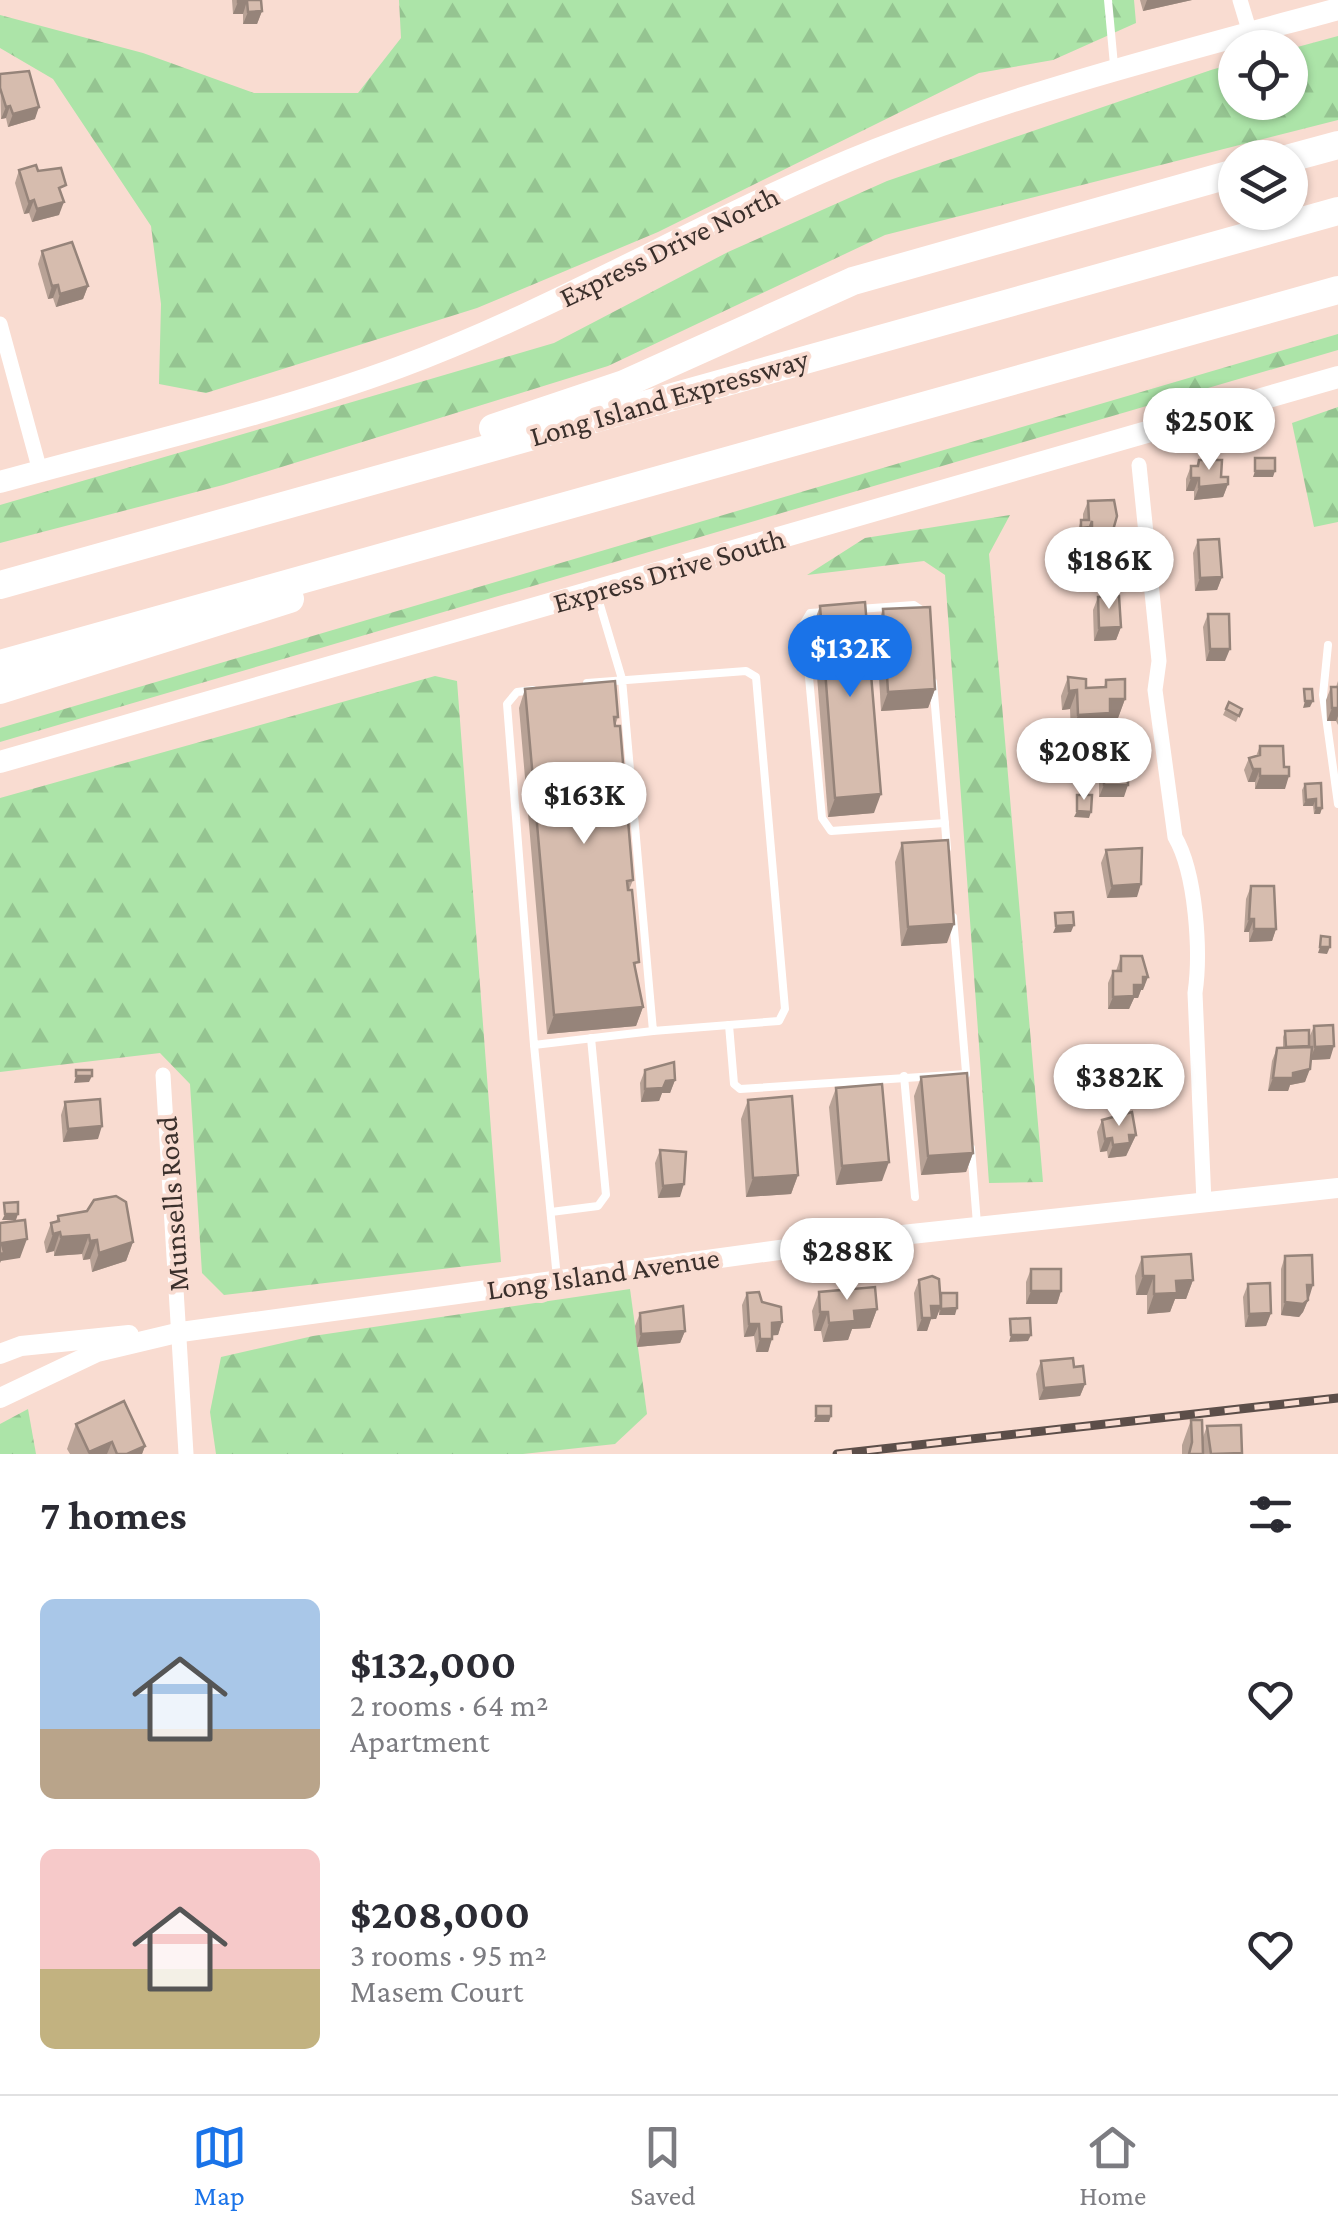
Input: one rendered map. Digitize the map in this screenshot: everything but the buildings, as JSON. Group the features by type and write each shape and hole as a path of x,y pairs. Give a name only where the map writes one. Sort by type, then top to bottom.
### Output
{"highway":[{"path":"1308,153 1338,145"},
{"path":"436,462 492,428 624,384 853,281 1218,178"},
{"name":"Long Island Expressway","path":"0,585 1338,211"},
{"path":"0,664 1338,290"},
{"path":"0,690 256,612 424,546"}],"main road":[{"name":"Express Drive North","path":"1261,30 1338,9"},
{"name":"Express Drive North","path":"0,482 395,369 511,323 704,226 874,151 1218,42"},
{"name":"Express Drive South","path":"0,762 1338,377"}],"street":[{"path":"1240,0 1249,30"},
{"path":"0,324 40,471"},
{"path":"1139,466 1159,661 1156,690 1175,837 1186,856 1198,969 1195,993 1204,1202"},
{"name":"Munsells Road","path":"163,1075 186,1454"},
{"name":"Long Island Avenue","path":"0,1398 26,1382 97,1352 181,1332 557,1278 977,1225 1338,1188"},
{"path":"0,1354 22,1346 87,1336 181,1332"},
{"path":"0,1354 15,1362 26,1382"}],"lane":[{"path":"1108,0 1114,72"},
{"path":"596,590 622,679 654,1031"},
{"path":"927,614 914,605 810,613 804,623 822,818 831,831 945,822"},
{"path":"1328,645 1323,695 1338,804"},
{"path":"534,1045 779,1021 786,1008 756,677 746,670 569,686"},
{"path":"932,671 948,861"},
{"path":"552,688 517,692 507,704 557,1278"},
{"path":"951,899 967,1091"},
{"path":"729,1025 734,1084 740,1089 966,1072"},
{"path":"551,1212 598,1206 606,1195 591,1038"},
{"path":"904,1076 915,1197"},
{"path":"970,1130 977,1225"}],"green space":[{"path":"399,0 1134,0 1136,23 1053,60 979,73 658,232 477,308 206,393 159,384 161,304 151,226 53,79 0,48 0,15 143,53 254,93 358,93 401,38"},
{"path":"1338,36 1338,120 1259,140 1218,140 1218,150 885,235 608,366 223,485 0,543 0,505 554,343 728,252 887,181 1211,70 1218,68 1218,120 1308,120 1308,44"},
{"path":"1338,334 1338,350 0,742 0,728"},
{"path":"1338,407 1338,522 1314,527 1292,423"},
{"path":"1010,515 989,554 1043,1182 989,1183 945,575 924,561 807,575 865,538"},
{"path":"435,676 457,681 501,1262 224,1295 202,1273 190,1084 160,1053 0,1072 0,798"},
{"path":"630,1289 647,1414 615,1444 523,1454 216,1454 210,1412 221,1357 313,1336"},
{"path":"28,1409 36,1454 0,1454 0,1424"}],"railway":[{"path":"837,1454 1338,1398"}]}
